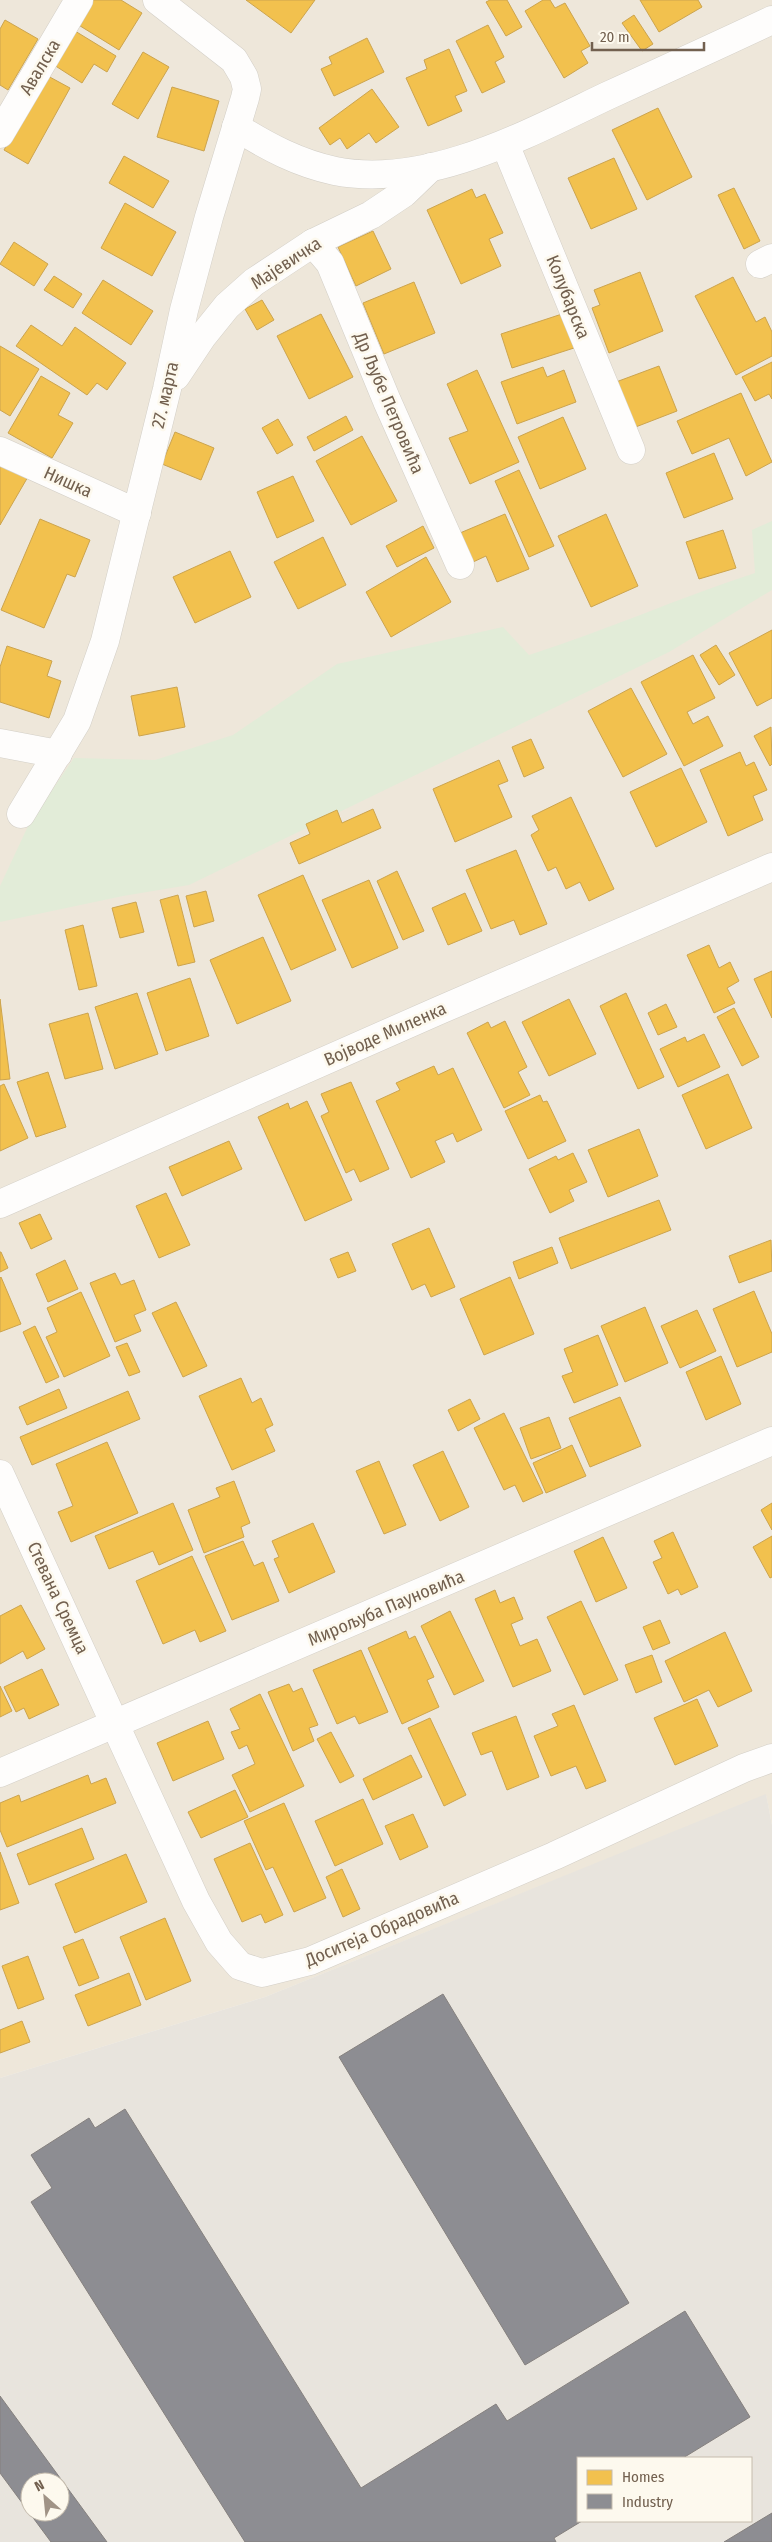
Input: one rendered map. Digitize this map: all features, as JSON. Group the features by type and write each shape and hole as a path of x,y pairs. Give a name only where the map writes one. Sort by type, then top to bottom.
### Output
{"street":[{"name":"Авалска","path":"0,134 79,0"},
{"name":"27. марта","path":"21,814 76,722 105,641 167,389 184,310 247,89 244,77 234,60 157,0"},
{"path":"236,127 295,160 336,171 366,174 410,172 506,144 772,20"},
{"name":"Колубарска","path":"506,144 631,450"},
{"name":"Мајевичка","path":"167,389 202,337 227,306 254,282 313,244 372,215 404,193 432,167"},
{"name":"Др Љубе Петровића","path":"313,244 330,263 387,401 460,565"},
{"name":"Нишка","path":"0,451 137,513"},
{"path":"0,743 58,754"},
{"name":"Војводе Миленка","path":"0,1204 440,1010 772,867"},
{"name":"Мирољуба Пауновића","path":"0,1773 772,1441"},
{"name":"Стевана Сремца","path":"0,1474 116,1723"},
{"name":"Доситеја Обрадовића","path":"116,1723 196,1901 219,1942 240,1966 262,1973 310,1961 554,1856 744,1768 772,1758"}],"shaded area":[{"path":"0,0 772,0 772,1825 766,1795 265,1997 0,2078"},
{"path":"766,1794 772,1825 772,2542 0,2542 0,2078 265,1997"}],"green space":[{"path":"772,521 772,590 669,652 189,885 123,896 0,922 0,886 29,824 74,758 155,760 233,735 337,664 503,627 529,655 557,646 755,573 752,530"}],"building: Homes":[{"path":"93,0 121,0 142,13 119,50 77,24"},
{"path":"246,0 315,0 291,33"},
{"path":"490,0 507,0 522,27 506,36 486,2"},
{"path":"543,0 550,0 555,8 565,3 590,46 581,51 588,63 564,78 525,11"},
{"path":"640,0 698,0 702,7 659,32"},
{"path":"634,15 653,44 642,51 622,23"},
{"path":"5,20 38,39 8,90 0,85 0,29"},
{"path":"488,25 504,57 495,62 505,82 482,93 456,41"},
{"path":"75,31 116,56 107,72 94,64 82,83 54,65"},
{"path":"367,38 384,72 334,96 321,69 332,64 329,57"},
{"path":"449,49 467,91 455,96 462,111 428,126 406,78 427,69 424,60"},
{"path":"143,52 169,67 138,119 112,104"},
{"path":"46,75 70,88 28,164 4,150"},
{"path":"172,87 219,101 204,151 157,137"},
{"path":"372,89 399,127 376,143 369,133 347,149 340,138 330,145 319,128"},
{"path":"658,108 692,177 647,200 612,130"},
{"path":"124,156 169,181 153,208 109,183"},
{"path":"614,158 637,209 591,229 568,178"},
{"path":"734,188 760,241 744,249 718,195"},
{"path":"472,189 476,198 485,194 503,233 489,239 501,266 461,284 427,210"},
{"path":"125,203 176,232 152,276 101,248"},
{"path":"373,231 391,269 356,286 338,247"},
{"path":"14,242 48,264 34,286 0,264"},
{"path":"640,272 663,331 609,353 592,308 600,305 594,290"},
{"path":"54,276 82,294 73,308 44,290"},
{"path":"733,277 756,322 765,317 772,332 772,356 736,375 695,296"},
{"path":"103,280 153,311 131,345 82,313"},
{"path":"414,282 435,333 384,354 363,303"},
{"path":"262,300 274,320 257,330 245,309"},
{"path":"321,314 353,377 309,399 277,336"},
{"path":"562,314 574,348 512,368 501,334"},
{"path":"31,325 62,346 75,327 126,363 107,390 97,383 87,395 16,346"},
{"path":"0,346 39,369 10,416 0,410"},
{"path":"772,362 772,399 769,394 755,401 742,377"},
{"path":"659,366 677,411 633,428 616,382"},
{"path":"543,367 547,377 564,370 576,402 517,424 501,382"},
{"path":"477,370 519,462 470,484 449,438 468,431 447,384"},
{"path":"41,376 70,393 58,415 73,423 52,458 8,433"},
{"path":"741,393 772,462 746,476 729,438 692,454 677,421"},
{"path":"346,416 353,430 314,451 307,437"},
{"path":"563,417 586,469 540,489 518,437"},
{"path":"278,419 293,445 277,454 262,428"},
{"path":"175,432 214,448 201,480 162,464"},
{"path":"362,436 397,501 351,525 316,461"},
{"path":"714,453 733,499 684,518 666,473"},
{"path":"0,458 29,475 0,525"},
{"path":"519,470 554,546 529,557 495,481"},
{"path":"293,476 314,521 277,538 257,492"},
{"path":"505,514 529,569 497,582 486,556 473,562 460,533"},
{"path":"606,514 638,586 591,607 558,536"},
{"path":"40,519 90,540 75,577 67,574 44,628 1,610"},
{"path":"423,526 434,548 397,567 386,546"},
{"path":"723,530 736,568 699,579 686,542"},
{"path":"323,537 346,585 298,609 274,562"},
{"path":"230,551 251,597 195,623 173,577"},
{"path":"426,557 451,602 391,637 366,592"},
{"path":"772,630 772,698 757,706 729,653"},
{"path":"716,645 735,675 719,685 700,655"},
{"path":"7,646 52,661 47,676 61,681 49,718 0,702 0,667"},
{"path":"693,655 715,698 687,712 693,724 708,716 723,746 684,766 641,682"},
{"path":"177,687 185,727 139,736 131,696"},
{"path":"631,688 667,754 623,777 588,711"},
{"path":"771,727 772,764 770,766 754,736"},
{"path":"531,739 544,768 524,777 512,747"},
{"path":"740,752 746,766 754,762 767,790 753,796 763,820 728,836 700,770"},
{"path":"499,760 508,781 498,785 512,817 455,842 433,789"},
{"path":"681,768 707,822 656,847 630,792"},
{"path":"571,797 614,889 589,901 580,882 566,889 556,867 548,871 531,835 539,830 532,816"},
{"path":"373,809 381,828 299,864 290,843 310,834 306,824 337,810 342,823"},
{"path":"516,850 547,924 520,935 514,920 491,929 466,870"},
{"path":"397,871 424,931 403,940 377,881"},
{"path":"303,875 336,950 291,970 258,895"},
{"path":"369,880 398,948 352,968 322,900"},
{"path":"206,891 214,921 194,927 186,896"},
{"path":"465,893 482,931 448,945 432,908"},
{"path":"178,895 195,962 178,966 160,900"},
{"path":"136,902 144,932 120,938 112,908"},
{"path":"83,925 97,986 79,990 65,930"},
{"path":"263,937 291,1001 237,1024 210,960"},
{"path":"709,945 719,968 730,962 739,981 727,988 735,1003 714,1013 687,955"},
{"path":"772,971 772,1018 754,979"},
{"path":"190,978 209,1036 166,1051 147,993"},
{"path":"137,993 158,1054 115,1069 95,1007"},
{"path":"626,993 664,1077 638,1089 600,1006"},
{"path":"0,999 10,1079 0,1080"},
{"path":"569,999 596,1054 549,1076 522,1022"},
{"path":"666,1004 677,1027 658,1035 648,1013"},
{"path":"734,1008 759,1057 742,1066 717,1017"},
{"path":"88,1013 103,1069 65,1079 49,1024"},
{"path":"505,1021 527,1067 518,1072 530,1095 504,1108 467,1033 488,1022 491,1028"},
{"path":"704,1034 720,1067 678,1087 660,1049 685,1037 687,1042"},
{"path":"434,1066 438,1075 453,1068 482,1130 457,1142 453,1133 435,1141 445,1162 411,1178 376,1101 400,1090 396,1083"},
{"path":"48,1072 66,1127 36,1137 17,1082"},
{"path":"728,1074 752,1128 706,1149 682,1095"},
{"path":"351,1082 389,1169 360,1182 354,1169 346,1173 321,1116 329,1112 321,1094"},
{"path":"4,1084 28,1138 0,1151 0,1086"},
{"path":"540,1095 543,1102 547,1101 566,1141 528,1159 505,1111"},
{"path":"307,1101 352,1200 305,1221 258,1117 288,1103 290,1109"},
{"path":"639,1129 658,1176 608,1197 588,1150"},
{"path":"229,1141 242,1169 182,1196 169,1167"},
{"path":"573,1153 587,1182 569,1190 574,1201 550,1213 529,1169 556,1156 558,1160"},
{"path":"166,1193 190,1245 159,1258 136,1206"},
{"path":"659,1200 671,1230 571,1269 559,1238"},
{"path":"40,1214 52,1239 31,1249 19,1223"},
{"path":"429,1228 455,1287 431,1297 425,1284 412,1290 392,1244"},
{"path":"771,1240 772,1271 739,1283 729,1256"},
{"path":"552,1247 558,1263 519,1279 513,1262"},
{"path":"0,1252 8,1268 0,1272"},
{"path":"348,1252 356,1271 338,1278 330,1259"},
{"path":"65,1260 78,1289 48,1302 36,1274"},
{"path":"115,1273 121,1285 134,1280 146,1310 134,1315 141,1331 115,1342 90,1283"},
{"path":"510,1277 534,1334 484,1355 460,1299"},
{"path":"0,1278 21,1324 0,1332"},
{"path":"754,1291 772,1334 772,1352 737,1367 713,1309"},
{"path":"81,1292 110,1356 64,1377 46,1337 57,1332 47,1308"},
{"path":"176,1302 207,1366 183,1377 152,1313"},
{"path":"645,1307 668,1363 625,1382 601,1326"},
{"path":"697,1310 716,1351 680,1368 661,1326"},
{"path":"35,1326 59,1377 46,1383 23,1332"},
{"path":"598,1335 618,1385 574,1403 562,1376 573,1372 564,1349"},
{"path":"127,1343 140,1372 129,1376 116,1347"},
{"path":"721,1356 741,1404 706,1420 686,1372"},
{"path":"241,1378 252,1403 261,1398 273,1425 265,1429 275,1451 232,1470 199,1396"},
{"path":"59,1389 67,1408 27,1425 19,1407"},
{"path":"128,1391 140,1419 32,1465 20,1437"},
{"path":"620,1397 641,1446 590,1467 569,1418"},
{"path":"470,1399 480,1419 458,1431 448,1410"},
{"path":"504,1413 543,1493 523,1502 515,1485 504,1490 474,1428"},
{"path":"549,1417 561,1448 531,1459 520,1428"},
{"path":"107,1442 138,1513 71,1542 58,1512 73,1506 56,1464"},
{"path":"572,1445 586,1476 546,1493 533,1463"},
{"path":"443,1451 469,1507 440,1521 413,1465"},
{"path":"379,1461 406,1525 384,1534 356,1471"},
{"path":"234,1481 250,1523 241,1527 244,1537 204,1553 188,1510 220,1497 216,1488"},
{"path":"173,1503 193,1550 159,1565 153,1551 109,1569 95,1536"},
{"path":"772,1503 772,1530 761,1510"},
{"path":"313,1523 335,1572 289,1593 274,1559 279,1557 272,1541"},
{"path":"673,1532 698,1587 681,1595 678,1589 668,1594 653,1562 662,1558 654,1541"},
{"path":"772,1536 772,1577 770,1578 753,1547"},
{"path":"603,1537 627,1588 596,1602 574,1551"},
{"path":"243,1541 254,1566 263,1562 279,1601 232,1620 205,1556"},
{"path":"192,1556 226,1631 200,1642 195,1630 163,1644 136,1581"},
{"path":"495,1590 500,1603 514,1597 523,1619 511,1624 520,1646 537,1639 551,1671 513,1687 475,1599"},
{"path":"581,1601 618,1680 584,1695 547,1617"},
{"path":"21,1605 45,1649 27,1659 23,1651 0,1664 0,1616"},
{"path":"450,1611 484,1681 454,1695 421,1626"},
{"path":"660,1620 670,1643 653,1650 643,1627"},
{"path":"406,1631 409,1639 415,1636 434,1677 427,1680 439,1707 402,1724 368,1648"},
{"path":"725,1632 752,1691 718,1707 709,1690 684,1702 665,1661"},
{"path":"361,1650 388,1712 359,1724 355,1716 337,1724 313,1670"},
{"path":"652,1655 662,1682 636,1693 625,1665"},
{"path":"42,1669 59,1705 29,1719 24,1708 16,1712 4,1687"},
{"path":"289,1684 293,1692 302,1688 318,1725 309,1728 314,1741 293,1751 268,1692"},
{"path":"0,1686 12,1711 0,1717"},
{"path":"260,1694 304,1786 250,1812 232,1775 255,1764 247,1745 239,1749 231,1732 240,1729 230,1709"},
{"path":"697,1699 718,1746 675,1765 654,1718"},
{"path":"574,1705 606,1781 586,1789 576,1766 551,1776 534,1736 558,1726 552,1714"},
{"path":"516,1716 539,1777 507,1790 492,1751 481,1755 472,1733"},
{"path":"430,1718 466,1795 444,1806 408,1728"},
{"path":"208,1721 224,1759 173,1781 157,1743"},
{"path":"331,1732 354,1776 340,1783 317,1739"},
{"path":"411,1755 422,1777 373,1800 363,1779"},
{"path":"88,1775 91,1784 106,1778 116,1803 7,1847 0,1830 0,1803 19,1795 21,1802"},
{"path":"235,1790 248,1817 201,1838 188,1812"},
{"path":"363,1799 383,1844 335,1866 315,1821"},
{"path":"284,1803 326,1898 294,1912 273,1867 266,1870 244,1821"},
{"path":"413,1814 428,1847 400,1860 385,1826"},
{"path":"82,1828 94,1859 29,1885 17,1854"},
{"path":"250,1843 283,1915 265,1923 261,1914 242,1922 214,1859"},
{"path":"0,1852 19,1903 0,1910"},
{"path":"126,1854 147,1902 75,1933 55,1884"},
{"path":"342,1869 360,1909 343,1917 326,1877"},
{"path":"165,1918 191,1981 146,2000 120,1937"},
{"path":"83,1939 99,1978 79,1986 63,1947"},
{"path":"28,1956 44,1999 18,2009 2,1966"},
{"path":"129,1973 141,2005 88,2026 75,1995"},
{"path":"22,2021 30,2042 0,2053 0,2030"}],"building: Industry":[{"path":"443,1994 629,2303 525,2365 339,2057"},
{"path":"125,2109 361,2488 496,2404 507,2421 685,2311 750,2417 685,2457 577,2457 577,2522 580,2522 554,2538 556,2542 245,2542 31,2202 52,2188 31,2155 89,2118 95,2128"},
{"path":"0,2396 56,2472 20,2472 20,2500 0,2473"},
{"path":"70,2492 107,2542 51,2542 36,2522 70,2522"},
{"path":"772,2513 772,2542 724,2542"}]}
